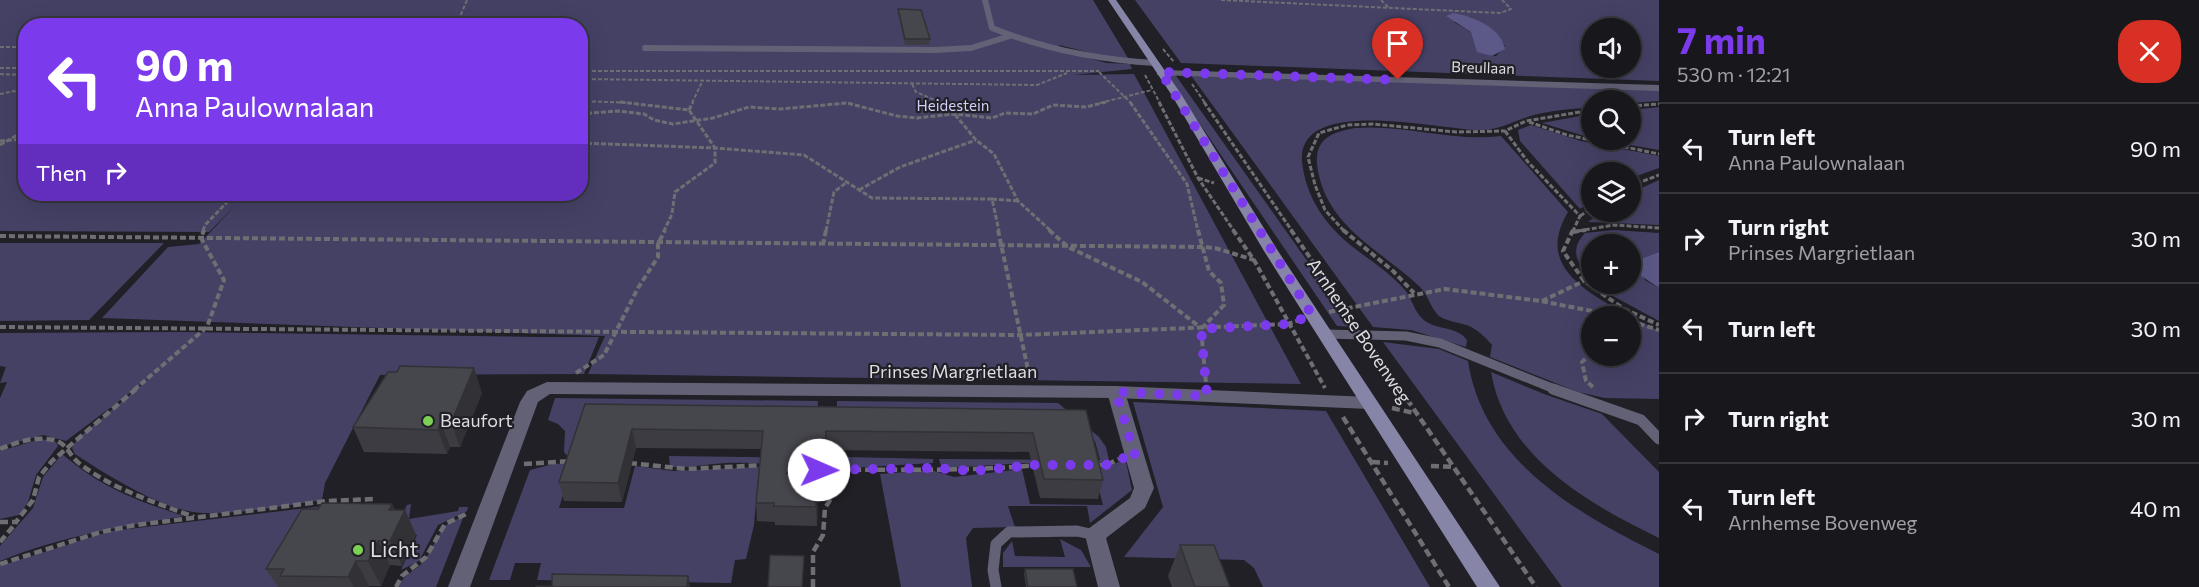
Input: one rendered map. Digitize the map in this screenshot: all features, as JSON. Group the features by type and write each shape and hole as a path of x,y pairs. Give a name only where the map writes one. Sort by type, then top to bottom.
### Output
{"main road":[{"name":"Arnhemse Bovenweg","path":"1112,0 1158,68 1312,315 1489,587"}],"street":[{"name":"Breullaan","path":"1158,68 1185,73 1659,88"},
{"name":"Prinses Margrietlaan","path":"505,465 529,402 537,392 547,388 1116,392 1369,403"},
{"path":"1109,587 1095,535 1138,503 1144,488 1116,392"},
{"path":"459,587 505,465"}],"lane":[{"path":"985,0 992,28 1010,36 1111,60 1158,68"},
{"path":"645,48 935,50 971,48 1010,36"},
{"path":"1325,334 1406,336 1440,343 1536,383 1641,420 1659,439"},
{"path":"996,587 993,570 996,544 1009,532 1077,531 1095,535"}],"path":[{"path":"459,18 467,0"},
{"path":"1221,0 1507,12 1511,9 1502,0"},
{"path":"1381,0 1389,8"},
{"path":"0,47 18,47"},
{"path":"0,68 18,68"},
{"path":"588,71 706,74 905,71 1006,74 1108,71"},
{"path":"1099,72 1127,97 1187,184 1209,271 1221,283 1224,305 1201,329"},
{"path":"588,80 1037,85 1068,73"},
{"name":"Arnhemse Bovenweg","path":"1185,73 1536,587"},
{"path":"0,74 18,75"},
{"path":"689,110 702,82"},
{"path":"912,84 916,93 948,106 976,140 994,154 1018,201 1068,247 1142,282 1201,329 1207,396"},
{"path":"588,113 617,111 644,114 654,120 673,124 696,121 749,107 780,109 837,103 917,118 955,114 980,118 1005,113 1033,114 1053,105 1086,107 1152,90 1197,178 1254,260 1332,401 1449,587"},
{"path":"0,94 18,93"},
{"path":"588,101 621,102 689,110"},
{"path":"1641,105 1659,104"},
{"path":"573,374 604,356 638,288 658,257 658,244 672,214 675,192 715,163 715,148 689,110"},
{"path":"1414,293 1403,278 1353,241 1324,209 1308,157 1319,133 1347,125 1373,123 1456,132 1505,131 1526,121 1581,112"},
{"path":"1526,121 1567,135 1659,154"},
{"path":"1505,131 1528,162 1580,216 1563,251 1581,277"},
{"path":"8,141 18,135"},
{"path":"0,143 18,140"},
{"path":"858,190 900,167 976,140"},
{"path":"588,143 715,148 804,155 872,198 1018,201"},
{"path":"1641,182 1659,175"},
{"path":"823,245 834,192 847,182"},
{"path":"992,199 1033,392"},
{"path":"0,542 33,500 39,477 66,446 156,373 207,327 224,280 201,238 205,225 228,201"},
{"path":"1572,232 1614,225 1659,228"},
{"path":"0,236 658,244 1202,247 1215,248 1254,260"},
{"path":"1541,301 1581,282"},
{"path":"0,327 1020,335 1288,324 1312,315 1414,293 1445,289 1541,301 1581,309"},
{"path":"1603,294 1624,309 1659,325"},
{"path":"1641,324 1659,330"},
{"path":"1583,366 1586,381 1617,410"},
{"path":"0,449 31,438 44,437 57,440 66,446 72,458 96,476 130,493 195,517"},
{"path":"1091,465 1106,465 1124,458 1136,459"},
{"path":"505,465 578,460"},
{"path":"625,462 686,469 733,465 773,466"},
{"path":"808,469 934,468 973,471 1044,465"},
{"path":"813,587 813,552 823,535 825,508 841,483 840,470"},
{"path":"0,564 101,532 195,517 247,513 326,501 375,499"},
{"path":"396,587 401,576 425,556 436,531 450,520 468,513 472,503"},
{"path":"0,522 16,522"}],"green space":[{"name":"Heidestein","path":"0,0 1093,0 1128,58 1111,58 1059,45 1061,51 1107,63 1130,64 1132,69 1073,75 1134,74 1301,384 588,374 605,336 102,318 168,247 199,244 237,204 209,232 0,231"},
{"path":"1135,0 1659,0 1659,81 1181,63","holes":["1470,17 1488,27 1505,46 1496,56 1491,56 1471,32 1454,22"]},
{"path":"1174,73 1354,327 1337,326 1166,74"},
{"path":"1190,74 1659,89 1659,101 1641,102 1641,90 1581,90 1581,108 1531,116 1496,128 1481,130 1407,122 1346,122 1322,128 1306,141 1302,162 1306,182 1324,218 1346,241 1397,281 1425,321 1463,335 1467,340 1466,347 1411,330 1373,327"},
{"path":"1659,107 1659,150 1641,147 1641,109"},
{"path":"1581,116 1581,135 1542,123"},
{"path":"1531,125 1581,141 1581,150 1628,150 1659,156 1659,168 1641,174 1641,162 1581,162 1580,209 1520,141 1518,130"},
{"path":"1373,127 1465,137 1501,136 1568,212 1559,231 1558,248 1562,262 1581,286 1581,294 1592,294 1612,306 1581,306 1581,366 1641,366 1641,322 1659,331 1659,399 1605,398 1578,392 1490,357 1492,345 1480,333 1467,325 1440,317 1420,287 1356,234 1330,204 1322,186 1317,155 1322,142 1340,132"},
{"path":"1659,180 1659,225 1588,222 1641,222 1641,188"},
{"path":"1614,230 1659,233 1659,252 1641,259 1641,234 1585,233"},
{"path":"1581,238 1581,265 1576,251"},
{"path":"0,243 164,243 89,320 0,321"},
{"path":"1641,272 1645,280 1659,288 1659,321 1641,311 1641,306 1631,306 1610,294 1641,294"},
{"path":"180,332 599,337 584,374 380,375 325,483 322,500 233,512 188,511 137,491 75,454 72,448 77,439 155,374 66,441 43,435 0,447 0,398 7,382 0,383 6,367 0,366 0,333"},
{"path":"1383,342 1439,349 1468,361 1477,396 1493,428 1513,455 1538,480 1566,501 1597,521 1659,554 1659,587 1562,587"},
{"path":"1491,372 1544,394 1602,414 1659,472 1659,538 1605,510 1579,493 1532,453 1513,429 1499,402"},
{"path":"555,398 818,401 817,426 589,423 570,459 564,452 565,431 558,424 548,420"},
{"path":"837,401 1058,403 1099,437 1106,447 1109,460 1099,463 1089,461 1100,460 1095,441 837,417"},
{"path":"1133,402 1326,411 1430,587 1263,587 1254,568 1244,560 1124,557 1163,507"},
{"path":"41,439 56,442 58,446 36,475 28,502 19,515 0,519 0,451"},
{"path":"62,454 91,476 120,492 184,516 114,528 68,539 0,561 0,546 33,508 43,477"},
{"path":"669,456 811,458 779,463 726,463 670,467"},
{"path":"847,457 933,459 933,463 849,468 845,465"},
{"path":"939,459 1083,460 1080,464 1026,463 947,468 941,466"},
{"path":"1126,462 1132,490 1090,523 1087,506 1008,506 1015,527 973,528 966,538 972,587 901,587 880,474 931,470 954,477 1022,469 1030,504 1103,505 1094,470"},
{"path":"573,463 559,508 624,508 635,466 674,471 759,467 754,525 746,559 735,560 731,583 537,580 541,563 515,563 510,580 489,580 530,470 553,464"},
{"path":"411,504 409,519 458,511 459,507 468,507 467,511 438,525 419,561 401,570 417,535 401,535 395,529 407,505"},
{"path":"332,505 285,587 0,587 0,566 111,531"},
{"path":"463,518 436,587 399,587 403,579 427,557 443,529 455,520"},
{"path":"1060,539 1081,550 1091,567 1003,567 1003,553 1012,541 1015,556 1065,557"}],"shaded area":[{"path":"1453,13 1485,24 1498,35 1505,49 1492,56 1477,52 1471,32 1446,16"},
{"path":"1659,252 1659,288 1641,276 1641,259"}],"building":[{"path":"898,9 921,10 930,39 905,39"},
{"path":"400,366 474,368 451,423 441,422 438,430 353,427 388,372 397,372"},
{"path":"585,404 1086,410 1103,480 1044,479 1033,433 826,431 826,446 787,473 818,474 816,507 774,506 774,503 756,503 763,431 632,429 618,483 559,482"},
{"path":"322,503 392,504 389,510 405,510 390,541 378,541 368,561 356,561 348,577 280,576 284,569 266,569 302,509 318,509"},
{"path":"1180,545 1214,545 1230,587 1195,587"},
{"path":"770,555 804,556 802,587 768,587"},
{"path":"1025,569 1073,569 1077,587 1028,587"},
{"path":"552,574 688,576 687,587 536,587 552,586"}],"place":[{"name":"Beaufort","path":"428,421"},
{"name":"Licht","path":"358,550"}],"route":[{"path":"819,470 934,468 973,471 1033,465 1106,465 1124,458 1136,459 1116,392 1207,396 1201,329 1288,324 1312,315 1270,251 1161,72 1398,80"}]}
